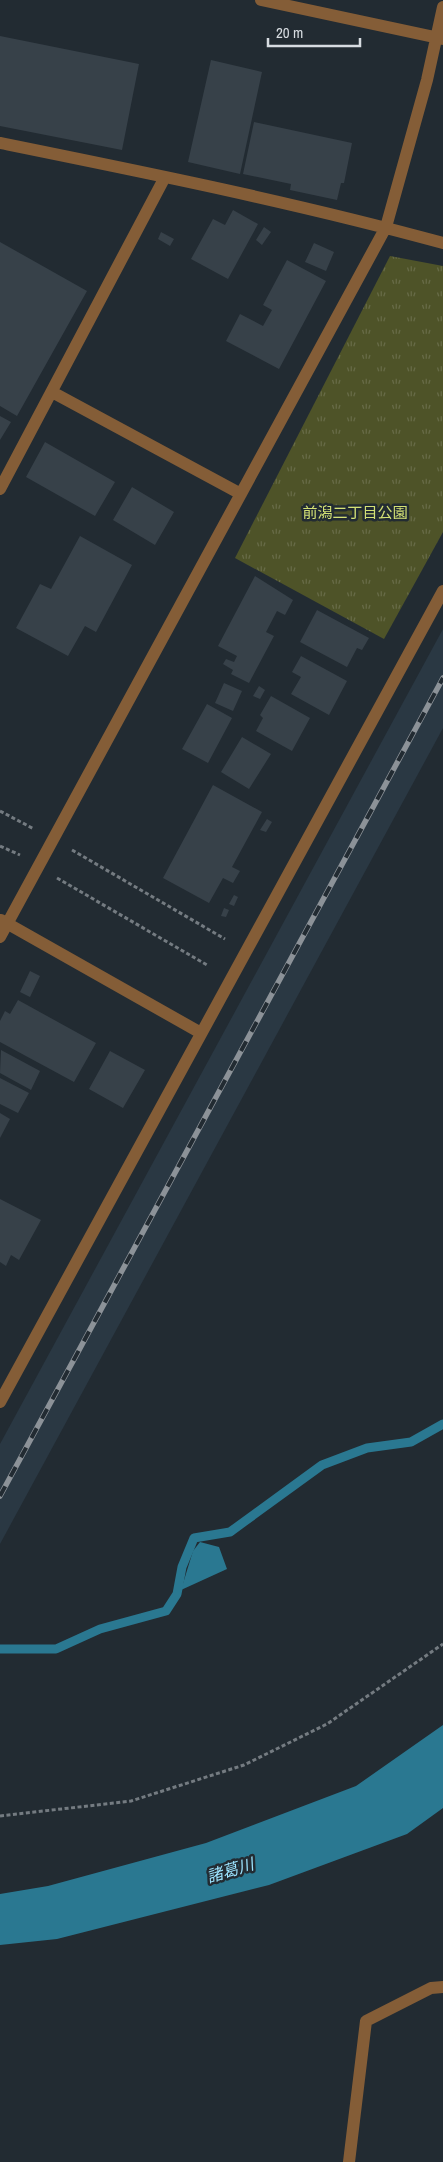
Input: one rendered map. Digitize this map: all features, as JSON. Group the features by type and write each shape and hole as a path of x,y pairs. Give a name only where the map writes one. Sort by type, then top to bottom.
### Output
{"street":[{"path":"261,0 439,38"},
{"path":"0,937 4,922 38,867 386,227 439,38 443,7"},
{"path":"0,143 165,177 386,227 443,242"},
{"path":"0,489 165,177"},
{"path":"52,392 241,494"},
{"path":"0,1402 443,591"},
{"path":"4,922 201,1032"},
{"path":"349,2162 366,2020 431,1988 443,1987"}],"path":[{"path":"0,811 53,839 225,939"},
{"path":"0,846 30,861 207,965"},
{"path":"0,1816 131,1801 244,1765 327,1724 443,1644"}],"shaded area":[{"path":"443,629 443,728 0,1544 0,1444"}],"green space":[{"name":"前潟二丁目公園","path":"390,256 443,266 443,532 384,639 235,558"}],"water":[{"path":"200,1542 219,1547 227,1569 181,1590 193,1551"},
{"name":"諸葛川","path":"443,1725 443,1808 407,1834 269,1885 57,1939 0,1945 0,1894 48,1886 206,1843 356,1786"}],"building":[{"path":"0,36 139,64 122,150 0,126"},
{"path":"211,60 262,72 240,174 188,162"},
{"path":"254,122 352,143 344,183 341,183 337,200 290,190 291,184 243,174"},
{"path":"233,210 258,224 228,279 191,259 213,219 225,225"},
{"path":"264,227 271,232 262,245 256,240"},
{"path":"161,232 174,239 170,246 158,239"},
{"path":"0,242 87,291 17,416 0,406"},
{"path":"314,243 334,252 326,271 305,262"},
{"path":"287,260 326,281 279,369 226,341 240,314 263,326 272,310 263,305"},
{"path":"0,416 11,422 0,440"},
{"path":"45,442 115,482 95,516 26,477"},
{"path":"132,487 174,512 155,545 113,520"},
{"path":"80,536 132,565 96,632 85,626 68,656 16,628 40,584 51,589"},
{"path":"255,576 293,600 285,615 277,611 266,632 274,636 249,683 231,674 233,670 223,664 226,659 234,662 237,656 218,646"},
{"path":"317,610 369,638 362,650 357,648 347,667 300,642"},
{"path":"301,656 347,681 329,715 291,694 301,677 292,672"},
{"path":"224,683 242,691 233,711 215,703"},
{"path":"259,686 265,690 260,699 253,696"},
{"path":"271,696 310,718 292,751 256,731 263,718 260,715"},
{"path":"207,704 232,718 208,763 182,749"},
{"path":"242,737 271,754 249,789 221,772"},
{"path":"213,785 262,812 232,867 240,871 233,883 223,878 209,903 163,878"},
{"path":"267,819 272,822 266,832 260,830"},
{"path":"234,895 238,897 234,906 229,904"},
{"path":"224,908 229,910 226,917 221,916"},
{"path":"30,971 40,976 30,997 20,992"},
{"path":"18,1000 96,1043 74,1082 0,1042 0,1021 5,1011 10,1014"},
{"path":"1,1050 40,1071 31,1090 0,1073"},
{"path":"110,1051 145,1070 123,1108 89,1089"},
{"path":"0,1078 29,1093 18,1113 0,1104"},
{"path":"0,1113 10,1119 0,1138"},
{"path":"0,1199 41,1220 19,1260 11,1255 6,1266 0,1262"}],"waterway":[{"path":"0,1649 56,1649 100,1629 166,1611 177,1594 182,1567 194,1538 230,1532 322,1465 367,1448 411,1442 443,1424"}],"railway":[{"path":"0,1496 443,678"}]}
